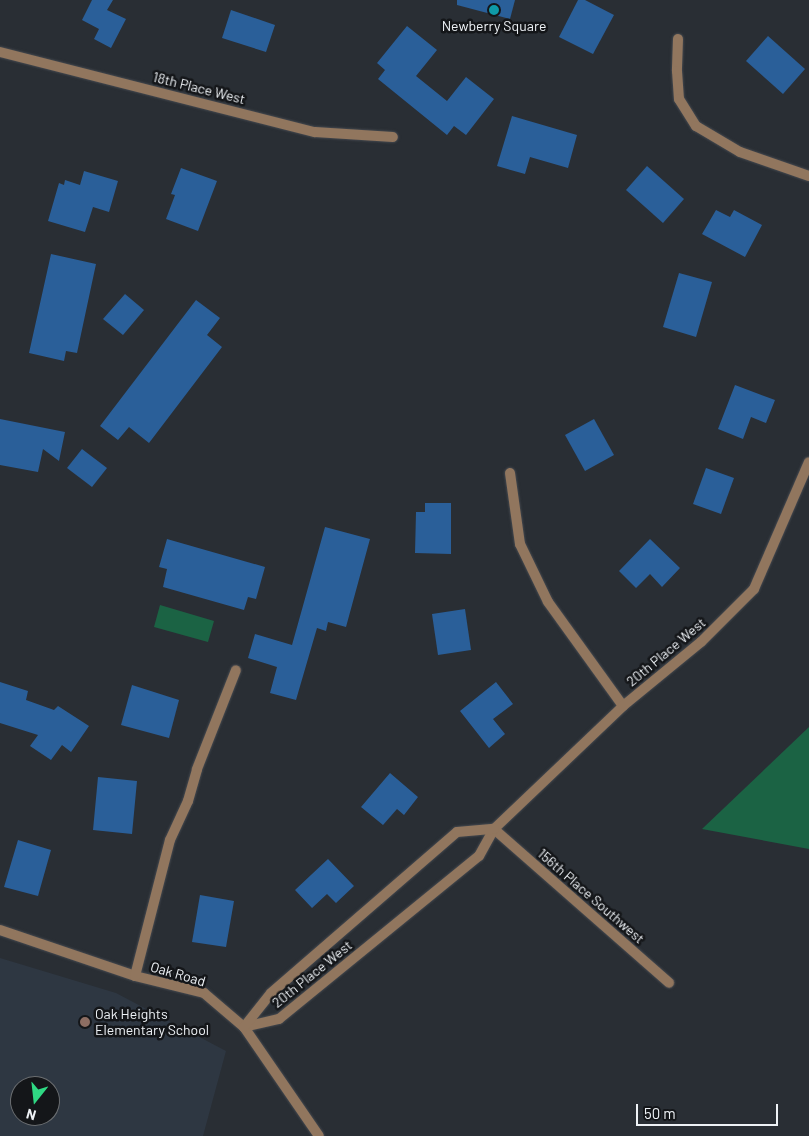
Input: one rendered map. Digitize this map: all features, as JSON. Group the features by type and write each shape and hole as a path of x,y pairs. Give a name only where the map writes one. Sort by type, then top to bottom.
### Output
{"street":[{"path":"678,39 677,71 680,99 696,126 740,152 809,176"},
{"name":"18th Place West","path":"0,52 315,132 393,137"},
{"name":"20th Place West","path":"244,1027 280,1019 479,856 494,829 623,706 701,642 754,589 809,462"},
{"path":"510,473 520,544 548,602 623,706"},
{"path":"135,976 170,840 188,801 197,769 236,670"},
{"name":"20th Place West","path":"244,1027 271,993 457,832 494,829"},
{"name":"156th Place Southwest","path":"494,829 669,983"},
{"name":"Oak Road","path":"0,930 135,976 204,993 244,1027 319,1136"}],"shaded area":[{"name":"Oak Heights Elementary School","path":"0,958 116,993 226,1051 203,1136 0,1136"}],"green space":[{"path":"160,605 214,621 208,642 154,627"},
{"path":"809,727 809,849 702,829"}],"building":[{"path":"92,0 113,0 107,10 126,19 111,48 94,39 99,29 82,20"},
{"name":"Newberry Square","path":"457,0 515,0 510,19 457,5"},
{"path":"578,0 585,0 614,15 593,54 559,37"},
{"path":"231,10 275,25 266,52 222,38"},
{"path":"407,26 437,50 416,76 447,101 466,77 494,99 466,135 454,126 447,135 378,79 385,70 377,63"},
{"path":"768,36 805,69 783,94 746,61"},
{"path":"512,116 577,135 568,168 530,157 525,174 497,166"},
{"path":"647,166 684,199 663,223 626,190"},
{"path":"181,168 217,181 198,231 166,219 175,195 171,194"},
{"path":"84,171 118,181 109,212 93,207 85,232 48,221 59,183 64,185 65,180 80,185"},
{"path":"716,210 730,217 734,210 762,225 745,257 702,234"},
{"path":"51,254 96,264 77,353 66,351 64,361 29,353"},
{"path":"679,273 712,282 696,337 663,327"},
{"path":"125,294 144,310 123,335 103,319"},
{"path":"196,300 220,318 207,335 222,347 149,443 129,427 118,440 100,426"},
{"path":"735,385 775,400 766,423 751,417 743,439 718,429"},
{"path":"0,419 65,432 59,461 43,449 38,472 0,465"},
{"path":"594,419 614,455 585,471 565,435"},
{"path":"82,449 107,468 92,487 67,468"},
{"path":"706,468 734,478 721,514 693,504"},
{"path":"425,503 451,503 451,554 415,553 416,512 425,512"},
{"path":"325,527 370,539 346,627 328,622 326,631 317,628 296,700 270,693 277,667 248,658 255,634 292,645"},
{"path":"167,539 265,567 256,599 248,597 244,610 163,587 167,569 159,567"},
{"path":"650,539 680,568 662,587 650,574 636,588 619,571"},
{"path":"465,609 471,650 438,655 432,614"},
{"path":"0,682 28,691 26,700 54,710 58,706 89,726 71,752 62,745 51,760 30,746 38,735 0,723"},
{"path":"496,682 513,704 493,719 505,734 489,748 460,711"},
{"path":"132,685 179,700 169,738 121,725"},
{"path":"390,773 418,797 404,815 397,809 383,825 361,807"},
{"path":"98,777 137,781 132,834 93,830"},
{"path":"18,840 51,850 38,896 4,887"},
{"path":"328,859 354,886 336,903 327,894 312,908 295,890"},
{"path":"200,895 234,901 226,947 192,942"}],"place":[{"name":"Newberry Square","path":"494,10"},
{"name":"Oak Heights Elementary School","path":"85,1022"}]}
